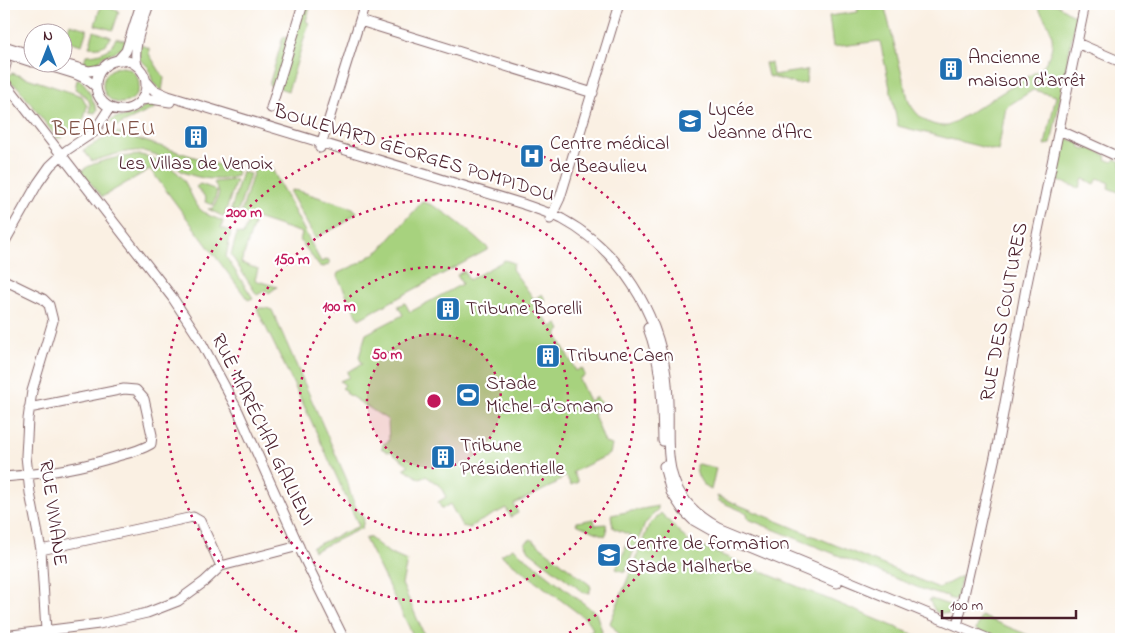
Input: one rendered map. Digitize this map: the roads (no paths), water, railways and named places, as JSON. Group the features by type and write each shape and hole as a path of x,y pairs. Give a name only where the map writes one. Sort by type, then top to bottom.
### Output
{"street":[{"path":"118,60 126,51 141,4"},
{"path":"137,66 134,56 149,4"},
{"path":"271,108 303,4"},
{"path":"321,146 365,4"},
{"path":"551,217 560,198 619,4"},
{"name":"RUE DES COUTURES","path":"957,626 996,452 1026,288 1086,4"},
{"path":"360,22 593,92"},
{"path":"1077,43 1121,62"},
{"path":"4,46 22,52"},
{"path":"4,54 22,59"},
{"path":"118,60 131,62 137,66 143,72 146,81 146,89 141,100 126,109 115,109 100,99 96,88 96,81 106,64 118,60"},
{"path":"72,66 89,71 102,69"},
{"path":"64,72 88,80 96,88"},
{"name":"RUE MARÉCHAL GALLIENI","path":"4,80 172,297 199,338 238,411 299,546 344,639"},
{"name":"BOULEVARD GEORGES POMPIDOU","path":"146,81 154,90 168,96 321,146"},
{"name":"BOULEVARD GEORGES POMPIDOU","path":"141,100 161,100 523,204 579,229 606,252 626,273 644,304 658,337 666,376 668,459 677,488 690,506 703,519 718,527 989,639"},
{"path":"4,243 44,174 62,155 94,132 110,107"},
{"path":"1059,130 1121,158"},
{"name":"BOULEVARD GEORGES POMPIDOU","path":"551,217 580,237 616,270 641,311 650,333 660,371 663,460 666,478 671,492 683,510 693,520 716,533 974,639"},
{"name":"RUE VIVIANE","path":"4,280 43,299 49,305 53,321 52,330 36,374 29,408 26,456 41,550 46,631"},
{"path":"4,477 28,475 89,464 141,449 151,444 152,435 144,399 136,390 124,389 29,408"},
{"path":"41,550 193,517 200,521 221,566"},
{"path":"4,636 116,621 163,607 178,601 221,566 299,546"}],"place":[{"name":"Ancienne maison d'arrêt","path":"951,69"},
{"name":"Lycée Jeanne d'Arc","path":"690,121"},
{"name":"Les Villas de Venoix","path":"196,137"},
{"name":"Centre médical de Beaulieu","path":"532,156"},
{"name":"Tribune Borelli","path":"448,309"},
{"name":"Tribune Caen","path":"548,356"},
{"name":"Stade Michel-d’Ornano","path":"468,395"},
{"name":"Tribune Présidentielle","path":"443,457"},
{"name":"Centre de formation Stade Malherbe","path":"609,555"}],"district":[{"name":"BEAULIEU","path":"104,130"}]}
